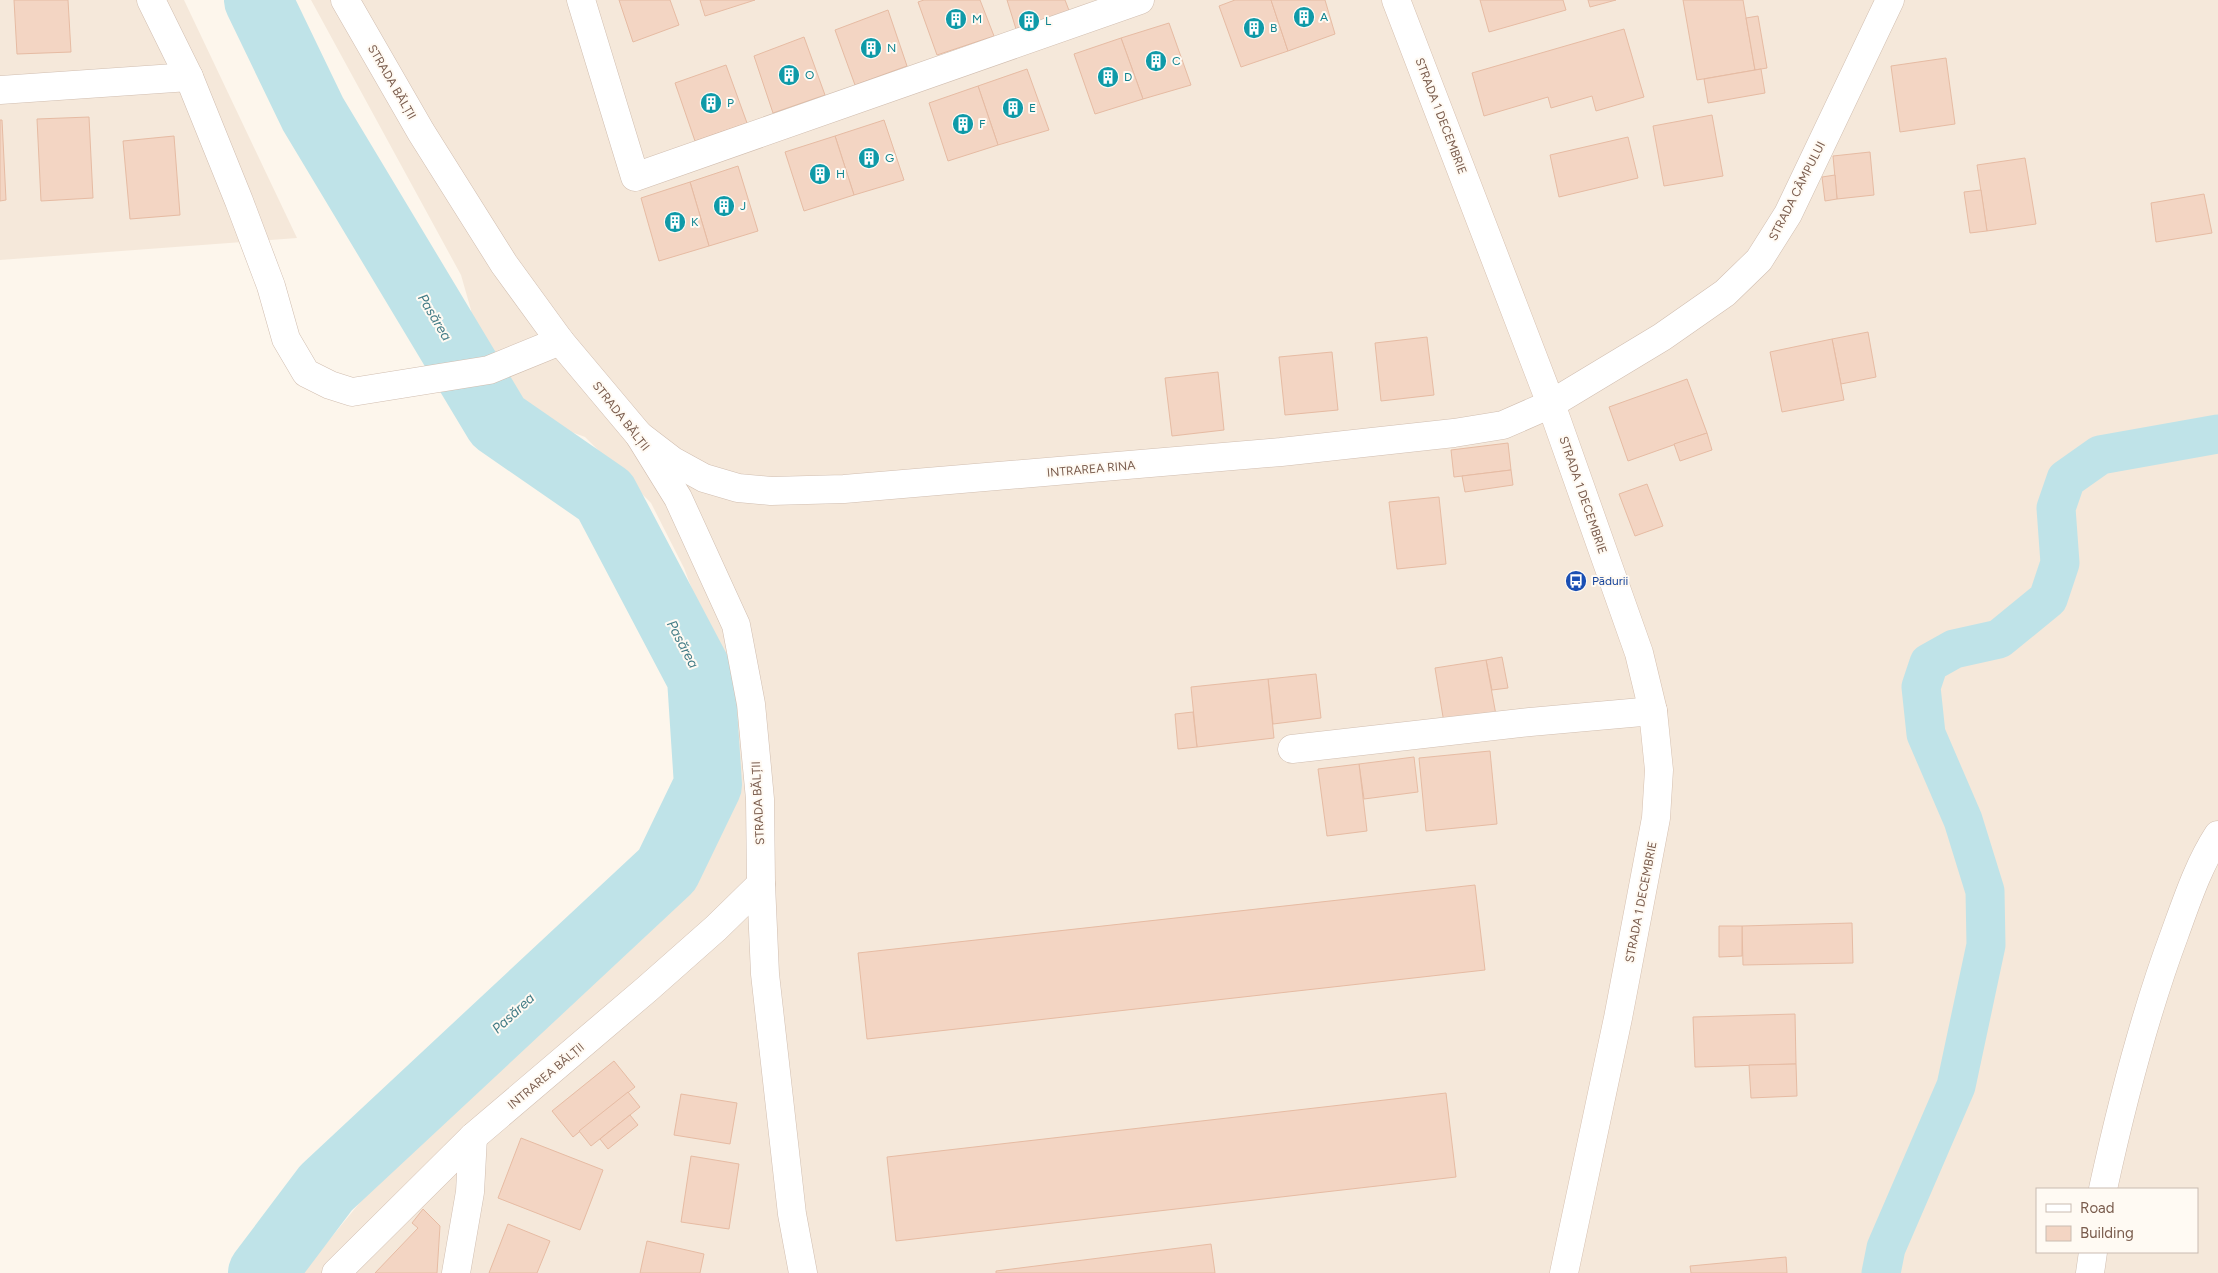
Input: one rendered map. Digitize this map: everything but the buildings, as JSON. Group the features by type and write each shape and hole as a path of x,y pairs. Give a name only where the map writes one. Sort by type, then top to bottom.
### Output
{"street":[{"path":"151,0 189,77 255,244 286,339 306,373 330,385 352,392 489,370 560,341"},
{"name":"STRADA BĂLȚII","path":"345,0 421,132 504,264 560,341 639,435 678,498 736,625 751,704 760,799 761,884 766,984 792,1214 803,1273"},
{"path":"581,0 635,177 1109,5 1140,0"},
{"name":"STRADA 1 DECEMBRIE","path":"1396,0 1551,404 1639,653 1653,711 1658,770 1656,818 1620,1008 1564,1273"},
{"name":"STRADA CÂMPULUI","path":"1551,404 1662,338 1725,293 1759,260 1788,214 1890,0"},
{"path":"0,90 189,77"},
{"name":"INTRAREA RINA","path":"639,435 673,461 689,470 704,478 738,488 771,491 844,489 1281,452 1454,433 1503,425 1551,404"},
{"path":"1292,749 1530,722 1653,711"},
{"path":"2103,1188 2133,1062 2158,979 2182,913 2210,847 2218,835"},
{"name":"INTRAREA BĂLȚII","path":"336,1273 473,1137 647,989 716,928 761,884"},
{"path":"456,1273 470,1192 473,1137"},
{"path":"2090,1273 2093,1253"}],"shaded area":[{"path":"0,0 184,0 297,238 0,260"},
{"path":"311,0 2218,0 2218,1273 302,1273 362,1200 706,856 731,797 729,722 710,637 684,568 651,503 585,437 522,414 475,340 471,310 461,275"}],"waterway":[{"name":"Pasărea","path":"258,0 313,114 498,422 605,496 701,678 708,785 667,870 326,1188 262,1273"},
{"path":"1881,1273 1886,1248 1956,1086 1986,945 1985,891 1963,820 1926,734 1921,687 1929,663 1954,649 1999,639 2048,599 2060,563 2056,508 2066,479 2100,455 2218,434"}],"place":[{"name":"A","path":"1304,17"},
{"name":"M","path":"956,19"},
{"name":"L","path":"1029,21"},
{"name":"B","path":"1254,28"},
{"name":"N","path":"871,48"},
{"name":"C","path":"1156,61"},
{"name":"O","path":"789,75"},
{"name":"D","path":"1108,77"},
{"name":"P","path":"711,103"},
{"name":"E","path":"1013,108"},
{"name":"F","path":"963,124"},
{"name":"G","path":"869,158"},
{"name":"H","path":"820,174"},
{"name":"J","path":"724,206"},
{"name":"K","path":"675,222"},
{"name":"Pădurii","path":"1576,581"}]}
